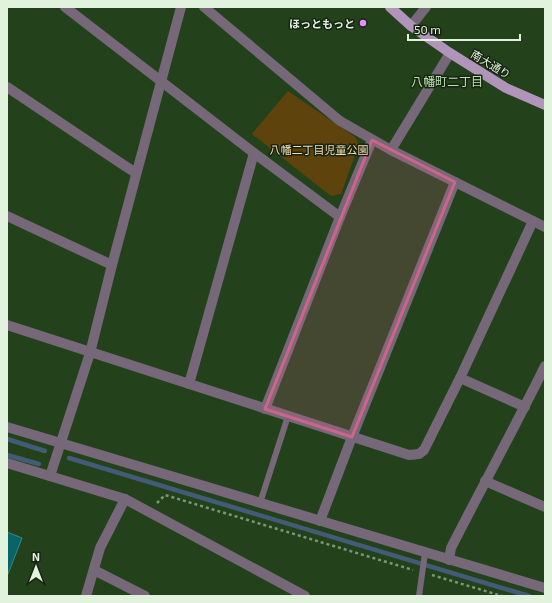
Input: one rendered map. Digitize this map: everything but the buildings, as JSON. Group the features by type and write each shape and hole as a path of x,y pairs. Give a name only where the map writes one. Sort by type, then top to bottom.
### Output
{"main road":[{"name":"南大通り","path":"390,7 411,26 450,53 506,88 545,105"}],"street":[{"path":"65,7 254,153 340,217"},
{"path":"50,476 90,352 181,7"},
{"path":"204,7 340,121 391,150 545,227"},
{"path":"411,26 426,7"},
{"path":"391,150 450,53"},
{"path":"7,87 136,173"},
{"path":"265,409 340,217 372,140"},
{"path":"189,384 254,153"},
{"path":"320,521 352,437 455,182"},
{"path":"7,216 112,265"},
{"path":"7,325 409,455 419,454 424,450 460,378 533,221"},
{"path":"449,560 451,548 545,366"},
{"path":"460,378 525,407"},
{"path":"7,427 320,521 425,556 449,560 545,588"},
{"path":"7,463 125,499 305,596"},
{"path":"485,481 545,507"},
{"path":"86,596 100,548 125,499"},
{"path":"94,570 145,596"}],"lane":[{"path":"260,503 288,416"},
{"path":"419,596 425,556"}],"path":[{"path":"149,512 164,494 502,596"}],"highlighted area":[{"path":"372,140 455,182 352,437 265,409"}],"green space":[{"name":"八幡二丁目児童公園","path":"288,91 355,137 359,144 341,194 331,196 252,134"}],"waterway":[{"path":"7,439 45,451"},
{"path":"7,455 39,464"},
{"path":"69,458 529,596"}],"place":[{"name":"ほっともっと","path":"363,23"}],"district":[{"name":"八幡町二丁目","path":"447,81"}]}
